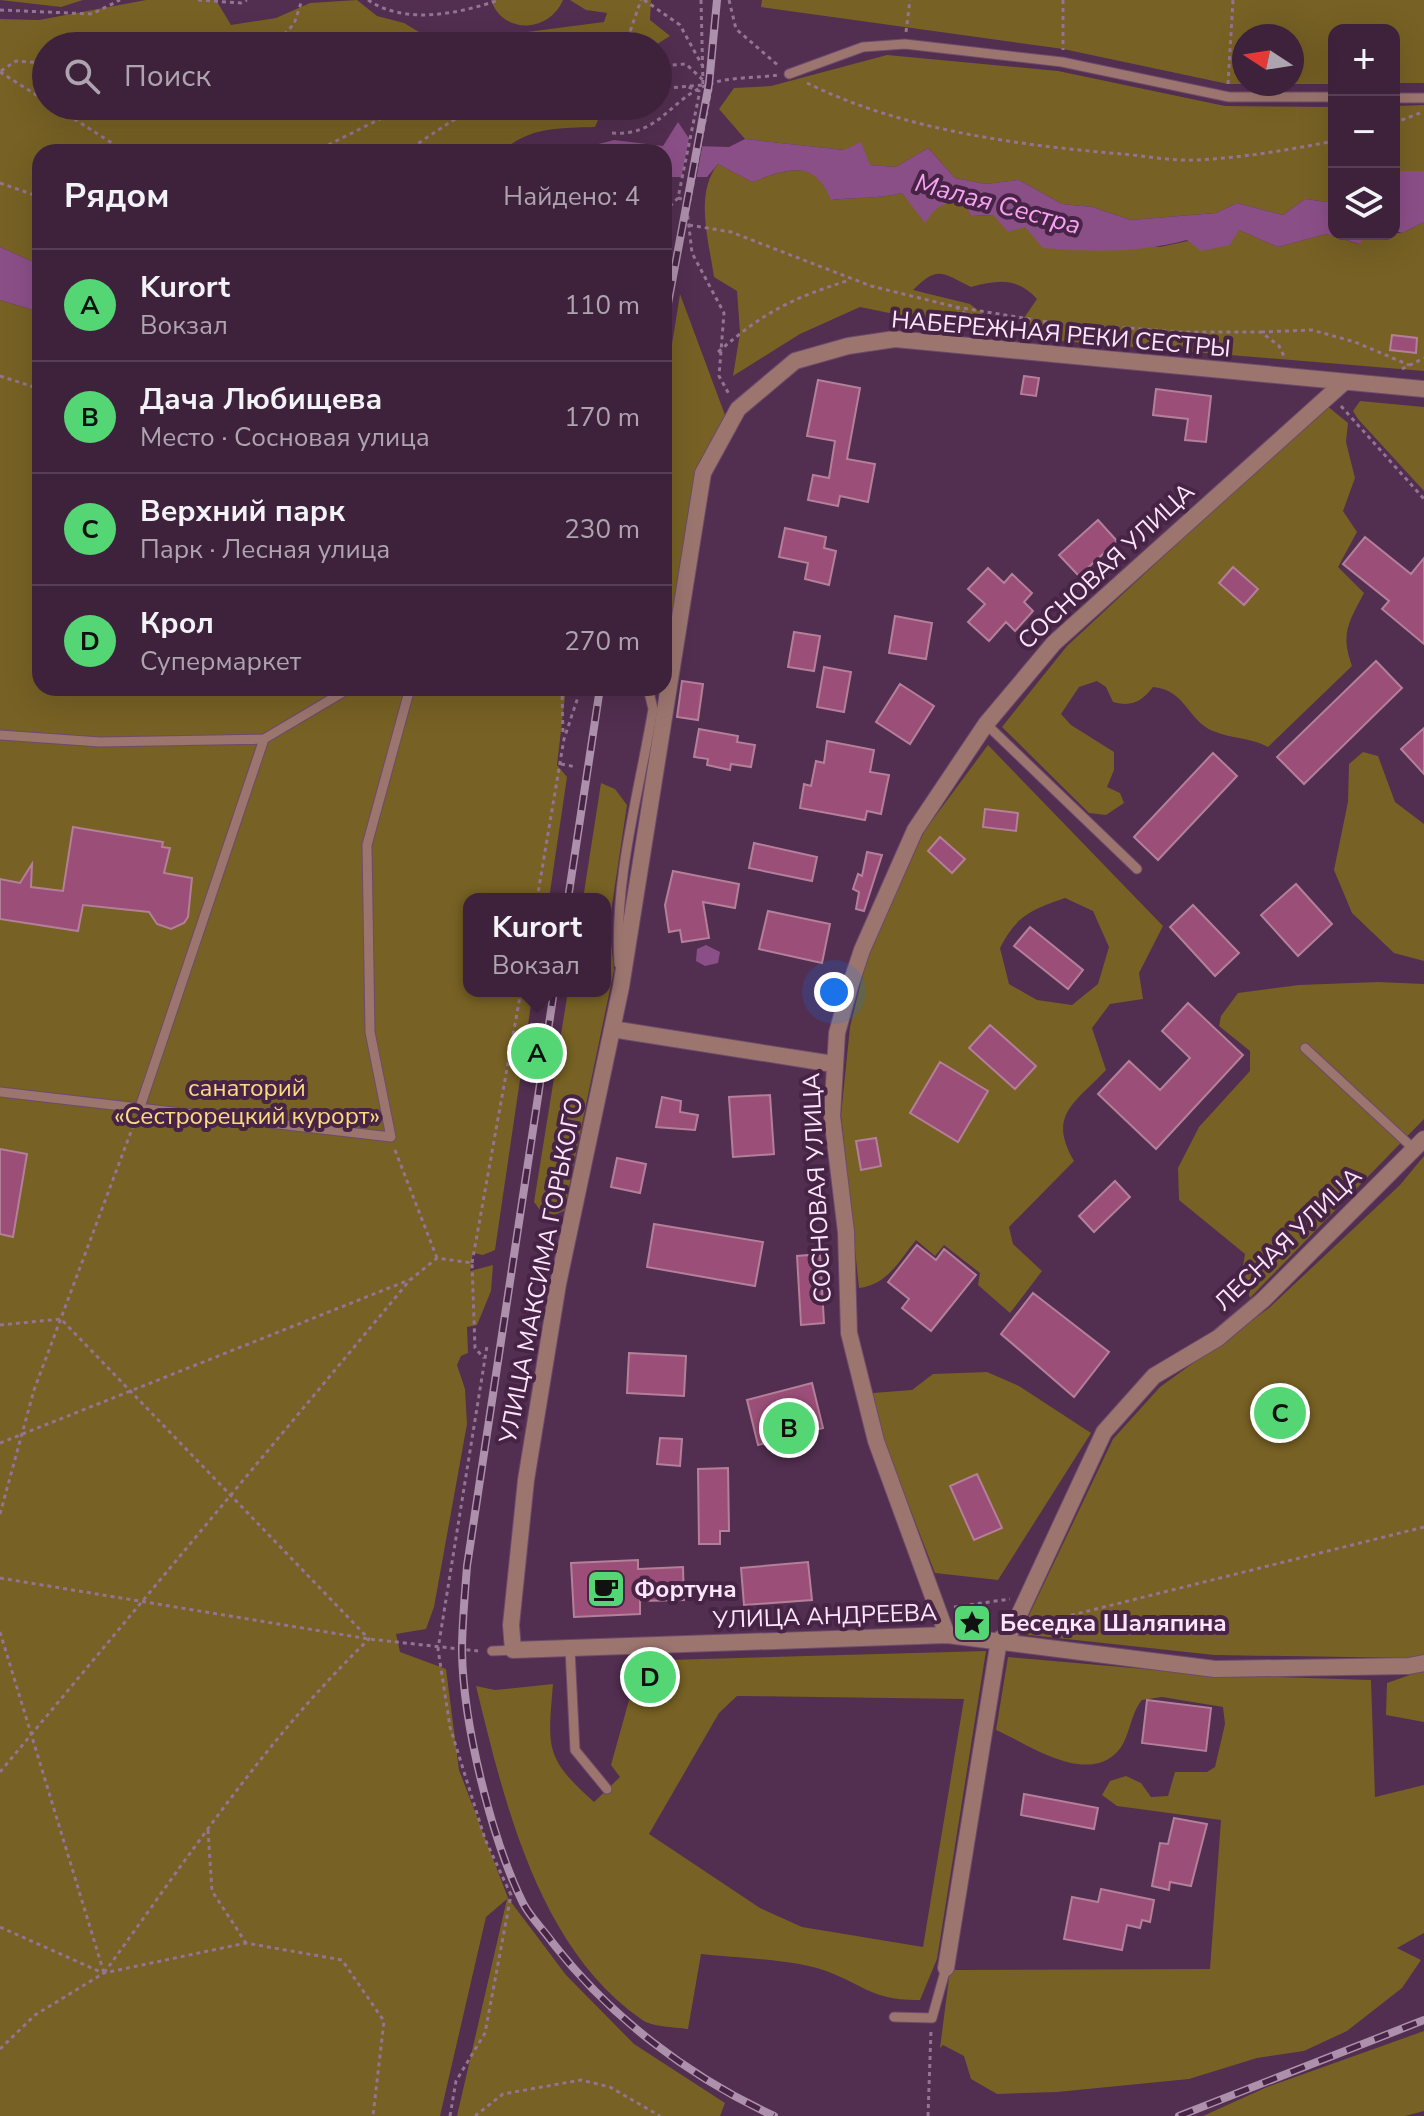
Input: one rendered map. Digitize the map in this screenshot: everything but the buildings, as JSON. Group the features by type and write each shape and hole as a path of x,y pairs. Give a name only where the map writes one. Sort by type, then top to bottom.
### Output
{"street":[{"name":"НАБЕРЕЖНАЯ РЕКИ СЕСТРЫ","path":"703,473 738,409 795,361 848,346 895,339 1295,379 1336,389 1424,389"},
{"name":"СОСНОВАЯ УЛИЦА","path":"947,1635 876,1441 849,1333 846,1232 832,1116 833,1064 837,1033 862,950 909,844 986,724 1054,643 1336,389"},
{"name":"УЛИЦА МАКСИМА ГОРЬКОГО","path":"672,667 703,473"},
{"name":"УЛИЦА МАКСИМА ГОРЬКОГО","path":"513,1650 511,1625 526,1480 558,1284 621,987 667,696"},
{"path":"612,1029 833,1064"},
{"name":"ЛЕСНАЯ УЛИЦА","path":"946,1968 1005,1635 1104,1432 1154,1376 1218,1338 1263,1300 1420,1144"},
{"name":"УЛИЦА АНДРЕЕВА","path":"513,1650 1005,1635 1215,1669 1409,1666 1424,1663"}],"lane":[{"path":"789,74 863,47 905,44 1062,62 1229,97 1328,97"},
{"path":"1400,98 1424,98"},
{"path":"0,735 100,742 264,739 337,696"},
{"path":"0,1092 391,1137 370,1032 367,845 408,696"},
{"path":"621,987 617,929 625,850 653,709 650,696"},
{"path":"986,724 1137,869"},
{"path":"139,1110 264,739"},
{"path":"1305,1048 1420,1144"},
{"path":"570,1649 575,1750 607,1789"},
{"path":"492,1651 513,1650"},
{"path":"894,2017 932,2018 946,1968"}],"path":[{"path":"0,10 92,14 120,0"},
{"path":"198,0 241,3 247,0"},
{"path":"286,32 294,24 302,0"},
{"path":"368,0 381,9 406,14 443,14 499,0"},
{"path":"629,32 642,0 680,25 702,65"},
{"path":"701,0 703,82"},
{"path":"729,0 736,29 789,74 845,102 945,128 1089,151 1192,161 1328,142"},
{"path":"907,27 910,0"},
{"path":"1063,0 1063,49"},
{"path":"1228,84 1233,0"},
{"path":"32,62 16,61 0,71 32,92"},
{"path":"672,65 686,64 703,82"},
{"path":"672,88 789,74"},
{"path":"672,107 682,96 699,93 710,84"},
{"path":"688,213 710,84"},
{"path":"686,86 699,93"},
{"path":"672,204 678,198 699,93"},
{"path":"1400,120 1424,110"},
{"path":"76,120 113,144"},
{"path":"330,144 378,120"},
{"path":"417,144 453,120"},
{"path":"612,133 632,134 660,120"},
{"path":"0,183 32,194"},
{"path":"678,198 686,200 692,253 724,313 718,352 719,376 738,409"},
{"path":"689,225 731,232 853,279 956,307 1048,322 1180,332 1312,330 1355,342 1409,365"},
{"path":"718,352 752,323 784,302 853,279"},
{"path":"956,307 994,334"},
{"path":"1261,332 1279,346 1295,379"},
{"path":"0,376 32,386"},
{"path":"1336,389 1424,499"},
{"path":"538,893 561,764 564,739 562,696"},
{"path":"564,739 578,696"},
{"path":"561,764 576,767"},
{"path":"484,1358 475,1348 472,1263 520,997"},
{"path":"0,1514 22,1435 61,1319 139,1110"},
{"path":"391,1137 437,1258"},
{"path":"0,1772 145,1602 410,1280 437,1258 472,1263"},
{"path":"0,1443 410,1280"},
{"path":"0,1325 61,1319"},
{"path":"61,1319 369,1639"},
{"path":"450,2116 456,2081 485,2033 511,1895 485,1839 450,1727 438,1649 487,1346"},
{"path":"1005,1635 1424,1527"},
{"path":"0,1578 369,1639 438,1649 492,1651"},
{"path":"937,1609 1025,1597"},
{"path":"0,1632 104,1973"},
{"path":"104,1973 208,1830 320,1686 369,1639"},
{"path":"208,1830 212,1891 246,1943"},
{"path":"0,1927 104,1973"},
{"path":"0,2049 35,2015 104,1973 246,1943 342,1960 384,2021 373,2116"},
{"path":"928,2116 932,2018"},
{"path":"475,2116 503,2094 581,2080 610,2087 660,2116"}],"green space":[{"path":"0,0 83,0 61,7"},
{"path":"146,0 216,0 231,25 276,18 310,3 357,0 377,16 404,23 419,32 32,32 32,120 598,120 595,127 533,133 512,144 32,144 32,261 0,247 0,19 39,20"},
{"path":"491,0 563,0 548,19 526,26 505,19"},
{"path":"570,0 651,0 650,20 665,32 527,32 604,22 607,13 586,10"},
{"path":"762,0 1424,0 1424,83 1400,83 1400,24 1328,24 1328,84 1304,84 1304,24 1232,24 1232,84 1228,84 1063,49 761,7"},
{"path":"887,55 1058,71 1225,106 1328,107 1328,202 1305,199 1283,215 1237,203 1216,213 1131,220 1092,207 1062,204 1019,180 986,184 955,178 928,148 896,167 870,165 844,150 745,139 719,109 734,88 771,86"},
{"path":"1424,105 1424,171 1400,171 1400,106"},
{"path":"718,164 752,182 798,170 817,177 832,200 902,193 912,204 960,204 967,206 971,216 993,215 1025,227 1160,247 1239,230 1278,247 1326,234 1328,240 1359,244 1361,240 1400,240 1400,233 1424,222 1424,371 1036,339 1024,318 1037,299 1030,292 1007,282 971,287 946,275 935,274 913,290 970,304 990,320 1004,326 1002,336 860,307 800,334 733,376 740,333 737,291 714,277 705,218 711,176"},
{"path":"680,294 725,415 697,472 672,624 672,344"},
{"name":"санаторий «Сестрорецкий курорт»","path":"0,300 32,310 32,696 565,696 557,765 567,777 550,893 463,893 463,997 532,997 495,1250 483,1255 473,1253 470,1271 493,1265 491,1291 477,1325 467,1327 468,1353 461,1356 457,1365 465,1389 467,1424 434,1607 426,1629 396,1634 400,1652 446,1669 459,1770 508,1898 566,1975 634,2044 725,2103 720,2116 457,2116 507,1899 486,1917 440,2116 0,2116"},
{"path":"1360,401 1424,407 1424,491 1358,419 1353,411"},
{"path":"1326,405 1348,423 1346,442 1355,478 1343,511 1357,532 1338,567 1364,593 1348,628 1348,655 1352,666 1268,747 1220,734 1205,726 1180,700 1164,689 1153,687 1140,700 1126,704 1113,702 1106,687 1097,681 1079,687 1061,714 1071,725 1114,752 1114,770 1107,787 1120,793 1124,803 1106,815 1089,813 1002,727 1067,646"},
{"path":"988,745 1163,926 1139,973 1143,999 1110,1004 1092,1028 1106,1070 1075,1101 1064,1121 1066,1145 1074,1161 1009,1227 1013,1244 1042,1271 1010,1313 978,1285 980,1273 944,1245 935,1256 916,1240 885,1277 859,1288 841,1115 850,1027 868,954 925,830","holes":["1065,898 1093,911 1109,947 1098,984 1072,1005 1037,1000 1009,984 1000,948 1019,921 1034,910"]},
{"path":"1363,752 1378,756 1395,802 1424,824 1424,961 1394,953 1352,913 1334,870 1348,802 1349,764"},
{"path":"601,783 615,789 627,805 611,912 611,893 584,893"},
{"path":"611,943 614,970 611,984"},
{"path":"1424,984 1424,1119 1250,1298 1242,1273 1245,1254 1179,1200 1178,1168 1199,1127 1250,1071 1250,1051 1219,1026 1221,1016 1238,993 1299,985"},
{"path":"567,997 608,997 564,1211 546,1218 534,1202"},
{"path":"1424,1156 1424,1655 1410,1658 1214,1655 1020,1634 1113,1439 1160,1387 1269,1308 1400,1185"},
{"path":"987,1372 1019,1386 1091,1433 998,1580 935,1573 884,1441 873,1393 912,1390 933,1374"},
{"path":"986,1651 937,1959 920,2000 889,1998 835,1974 807,1966 701,1954 688,2029 663,2026 641,2019 605,1989 576,1953 530,1869 499,1776 476,1686 495,1690 553,1684 550,1723 553,1750 566,1774 594,1802 620,1777 611,1765 631,1693 668,1688 669,1660","holes":["737,1696 964,1699 923,1947 802,1927 760,1908 649,1834 719,1713"]},
{"path":"1008,1657 1213,1675 1371,1680 1375,1797 1424,1785 1424,1933 1397,1948 1421,1960 1402,1988 1347,2031 1304,2051 1257,2058 1189,2079 1057,2092 997,2094 971,2079 964,2056 943,2045 940,2048 950,1970 1210,1969 1221,1820 1117,1806 1102,1795 1110,1781 1126,1776 1141,1783 1151,1797 1168,1796 1175,1772 1207,1772 1215,1767 1225,1724 1223,1707 1162,1697 1142,1700 1118,1751 1105,1761 1074,1763 1040,1752 996,1730"},
{"path":"1424,1670 1424,1722 1386,1715 1387,1683"},
{"path":"1424,2031 1424,2111 1405,2116 1203,2116 1267,2087"}],"water":[{"name":"Малая Сестра","path":"678,122 694,146 729,147 745,139 844,150 861,142 870,165 896,167 928,148 955,178 986,184 1019,180 1062,204 1092,207 1131,220 1216,213 1237,203 1283,215 1305,199 1328,202 1328,235 1278,247 1239,230 1230,245 1201,251 1187,240 1115,250 1043,248 1025,227 1008,232 993,215 971,216 966,206 959,204 942,205 925,223 902,193 831,200 816,177 798,170 752,182 718,164 707,177 672,177 672,144 664,144"},
{"path":"614,140 647,144 599,144"},
{"path":"1400,171 1424,171 1424,222 1402,233"},
{"path":"0,247 32,261 32,310 0,300"},
{"path":"706,945 720,952 718,963 705,966 696,961 697,949"}],"pier":[{"path":"690,133 696,142 703,142 696,180 681,179"}],"railway":[{"path":"672,282 709,84 717,0"},
{"path":"569,893 599,696"},
{"path":"553,997 467,1566 462,1651 473,1745 490,1814 511,1876 526,1908 552,1942 599,1995 652,2042 711,2082 774,2116"},
{"path":"1179,2116 1424,2020"}],"place":[{"name":"Kurort","path":"537,1053"},
{"name":"Верхний парк","path":"1280,1413"},
{"name":"Дача Любищева","path":"789,1428"},
{"name":"Фортуна","path":"606,1589"},
{"name":"Беседка Шаляпина","path":"972,1623"},
{"name":"Крол","path":"650,1677"}]}
